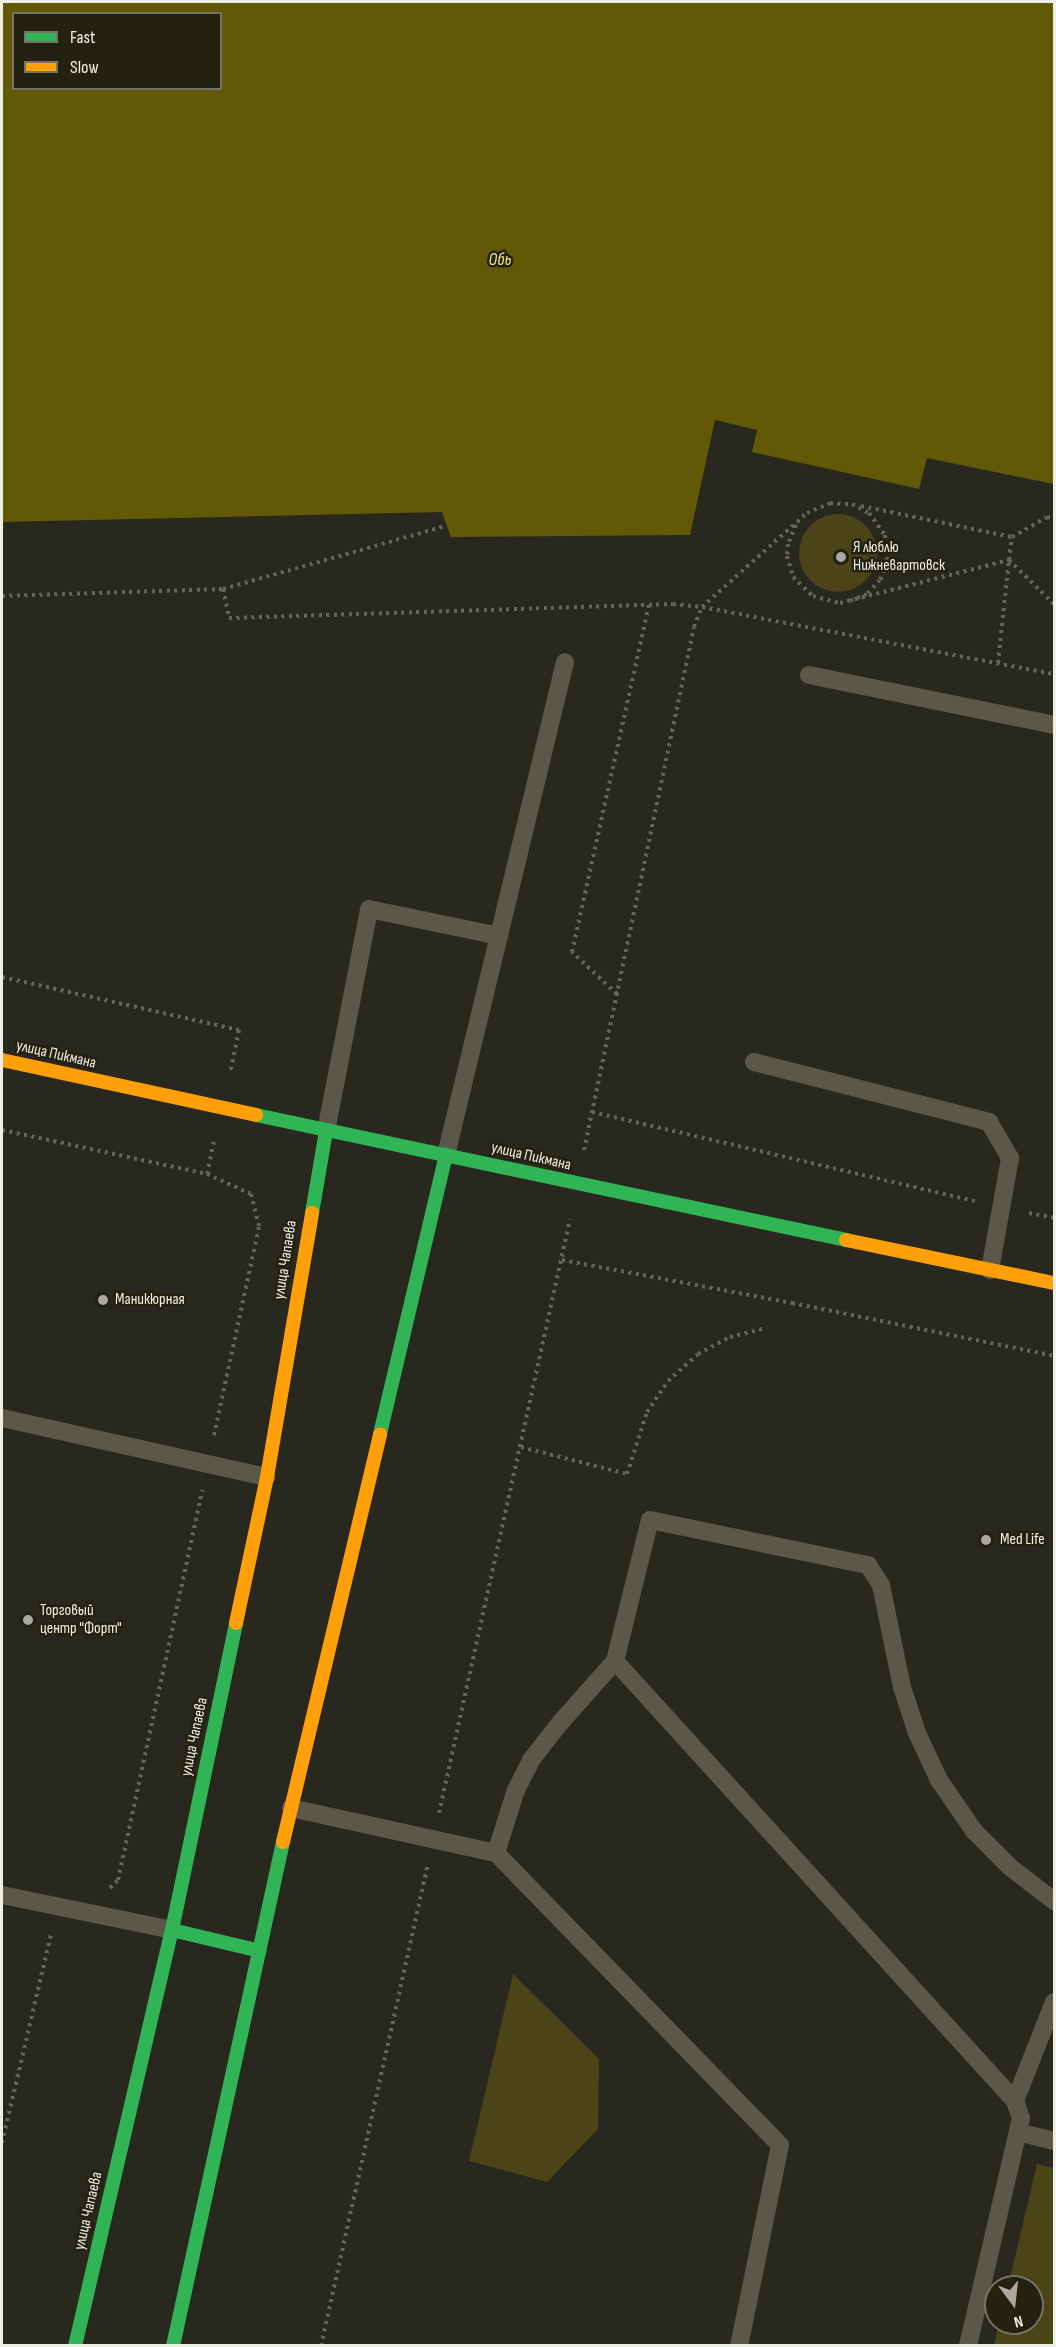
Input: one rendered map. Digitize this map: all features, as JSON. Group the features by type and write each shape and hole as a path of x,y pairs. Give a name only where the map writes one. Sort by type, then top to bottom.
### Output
{"street":[{"name":"улица Пикмана","path":"2,1060 577,1185 1054,1283"},
{"name":"улица Чапаева","path":"75,2346 172,1930 267,1477 326,1131"},
{"path":"173,2346 291,1808 446,1155"},
{"path":"172,1930 260,1951"}],"lane":[{"path":"446,1155 565,662"},
{"path":"809,675 1054,724"},
{"path":"326,1131 369,909 499,936"},
{"path":"753,1062 989,1122 1010,1158 990,1270"},
{"path":"2,1418 267,1477"},
{"path":"496,1853 516,1790 531,1760 560,1723 615,1661 650,1520 868,1565 881,1586 902,1687 917,1733 939,1780 974,1831 1010,1867 1054,1901"},
{"path":"615,1661 1015,2101 1021,2118 968,2346"},
{"path":"291,1808 496,1853 780,2145 739,2346"},
{"path":"2,1895 172,1930"},
{"path":"1015,2101 1054,2002"},
{"path":"1018,2132 1054,2141"}],"path":[{"path":"1054,519 1047,517 1012,537 852,504 830,503 807,512 702,607 694,627 592,1112 1054,1218"},
{"path":"850,601 867,594 880,580 888,554 885,535 875,519 852,504"},
{"path":"807,512 792,531 787,556 793,577 805,591 822,600 840,603 850,601 1009,560"},
{"path":"2,596 223,589 442,527"},
{"path":"998,663 1012,537"},
{"path":"1009,560 1054,604"},
{"path":"223,589 229,618 649,604 702,607 1054,674"},
{"path":"617,994 572,952 649,604"},
{"path":"2,977 239,1030"},
{"path":"2,1130 207,1174 250,1194 259,1227 118,1880 104,1894"},
{"path":"321,2346 562,1260 780,1300 1054,1356"},
{"path":"520,1447 627,1474 647,1412 668,1381 698,1354 730,1337 766,1328"},
{"path":"2,2143 57,1907"}],"shaded area":[{"path":"838,514 853,517 866,525 874,538 877,553 874,568 866,581 853,589 838,592 823,589 810,581 802,568 799,553 802,538 810,525 823,517"},
{"path":"513,1974 599,2059 598,2129 547,2182 469,2161"},
{"path":"1037,2164 1054,2168 1054,2345 994,2345 996,2335 1044,2335 1044,2275 1011,2275"}],"water":[{"name":"Обь","path":"2,2 1054,2 1054,484 927,458 919,489 752,452 757,430 715,420 690,535 451,537 442,512 2,522"}],"traffic: fast":[{"path":"256,1115 846,1240"},
{"path":"312,1213 326,1131"},
{"path":"380,1434 446,1155"},
{"path":"75,2346 172,1930 236,1623"},
{"path":"173,2346 283,1842"},
{"path":"172,1930 260,1951"}],"traffic: slow":[{"path":"2,1060 256,1115"},
{"path":"236,1623 267,1477 312,1213"},
{"path":"846,1240 1054,1283"},
{"path":"283,1842 380,1434"}],"place":[{"name":"Я люблю Нижневартовск","path":"841,557"},
{"name":"Маникюрная","path":"103,1300"},
{"name":"Med Life","path":"986,1540"},
{"name":"Торговый центр \"Форт\"","path":"28,1620"}]}
